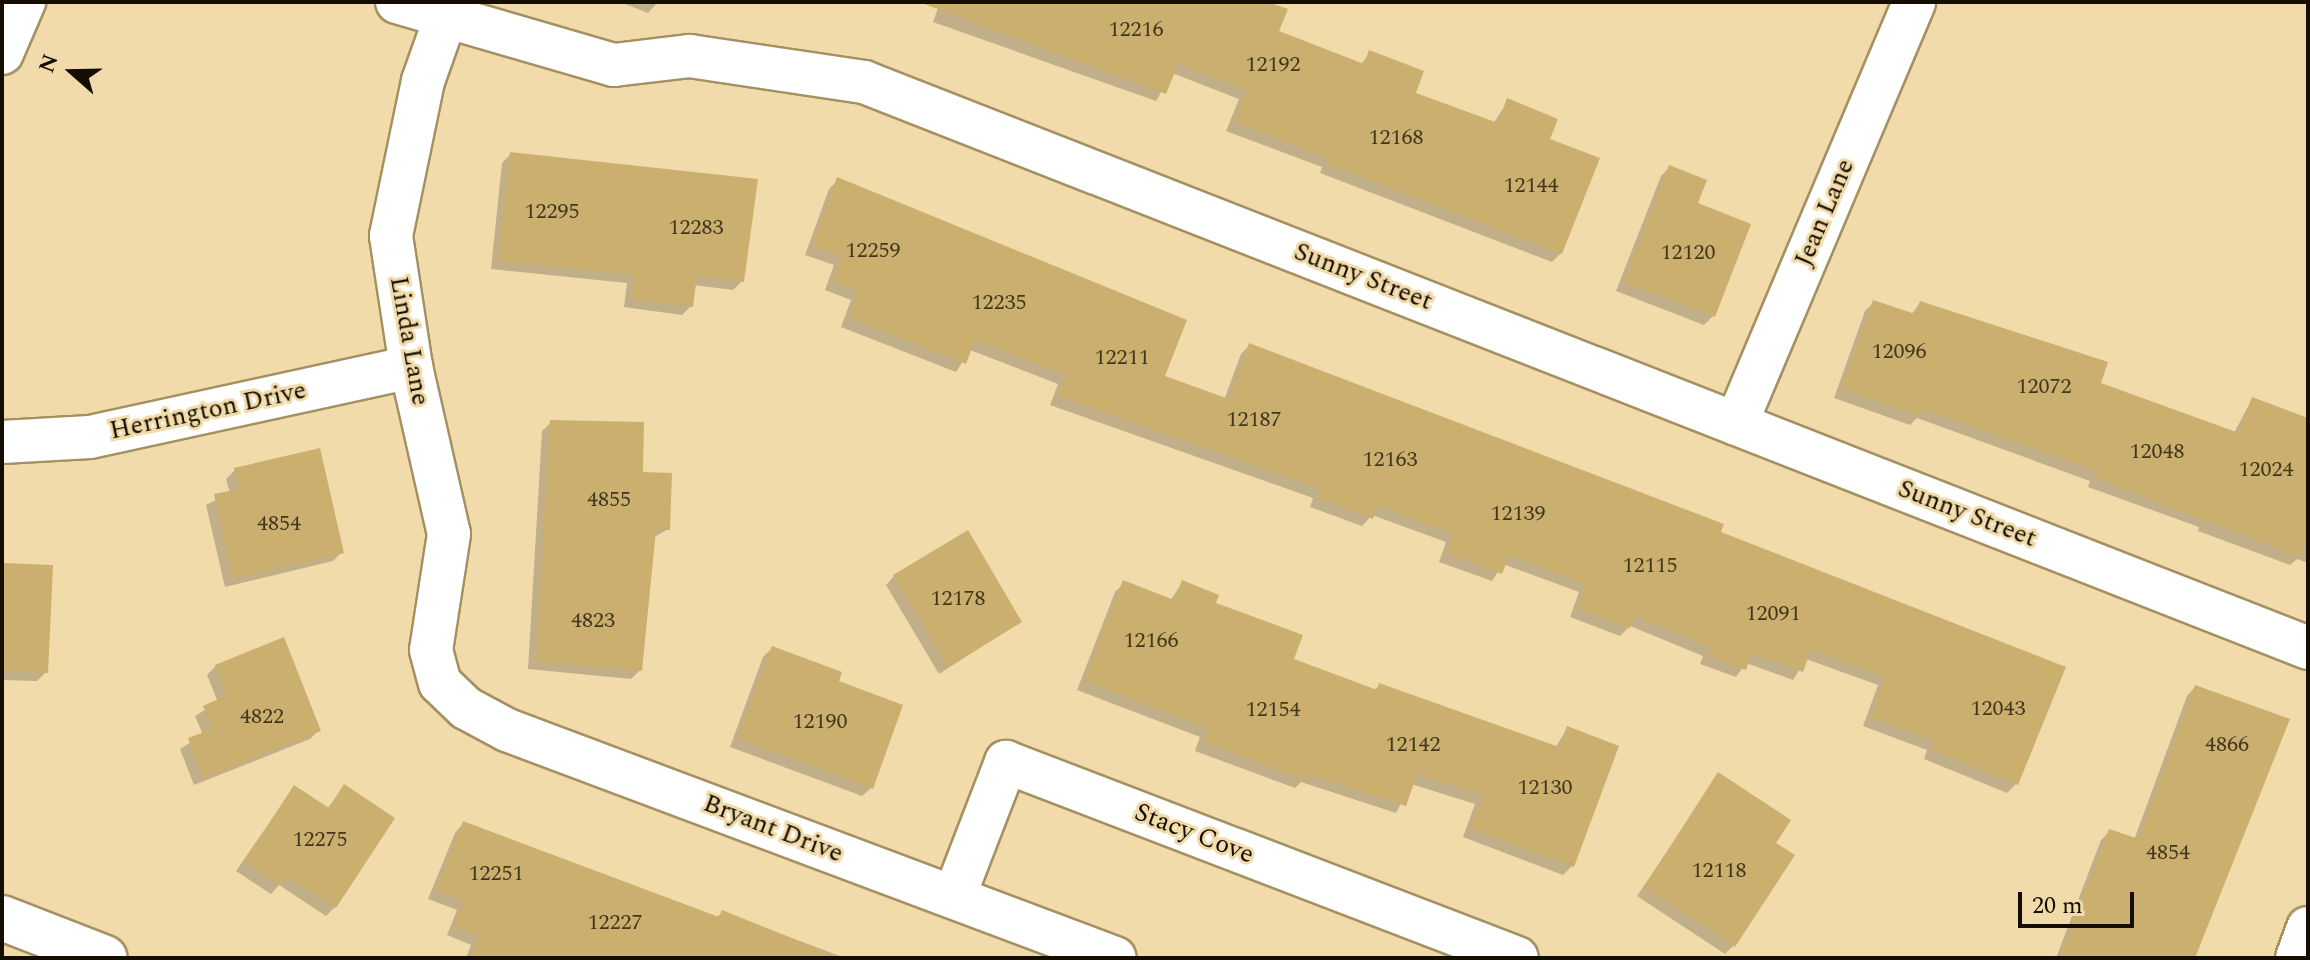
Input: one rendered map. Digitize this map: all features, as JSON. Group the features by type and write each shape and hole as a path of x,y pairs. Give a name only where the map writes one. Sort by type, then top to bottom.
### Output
{"main road":[{"path":"2,918 105,958"}],"street":[{"path":"2,53 24,2"},
{"name":"Sunny Street","path":"397,2 448,10 614,65 690,56 864,82 2308,648"},
{"name":"Jean Lane","path":"1736,424 1914,2"},
{"name":"Linda Lane","path":"440,683 431,650 449,534 411,367 391,236 423,81 448,10"},
{"name":"Herrington Drive","path":"2,442 90,437 411,367"},
{"name":"Bryant Drive","path":"440,683 466,708 507,730 1115,958"},
{"name":"Stacy Cove","path":"954,897 1006,762 1517,958"},
{"path":"2297,958 2308,928"}],"building":[{"path":"919,2 1268,2 1288,9 1279,31 1364,64 1369,50 1424,71 1416,93 1498,123 1507,98 1558,119 1550,139 1600,158 1562,254 1327,164 1329,159 1234,122 1246,90 1178,64 1166,94"},
{"path":"510,152 758,179 744,282 697,276 693,307 631,299 634,275 498,261"},
{"path":"1669,165 1707,180 1698,203 1751,224 1715,317 1624,282"},
{"path":"837,177 1187,320 1165,376 1229,399 1249,343 1724,524 1721,532 2066,667 2018,785 1931,750 1935,741 1871,718 1885,677 1811,650 1803,672 1751,654 1746,670 1708,656 1711,647 1635,616 1630,628 1577,608 1586,584 1509,555 1502,574 1446,553 1453,534 1377,506 1373,519 1317,498 1321,489 1058,396 1066,375 975,340 966,364 849,318 858,291 832,282 841,256 812,246"},
{"path":"1873,300 1915,314 1920,301 2108,362 2101,383 2239,433 2252,397 2308,418 2308,538 2301,558 2096,478 2098,472 1924,409 1921,417 1841,389"},
{"path":"550,420 644,422 643,472 672,473 670,530 656,530 642,671 536,661"},
{"path":"320,448 344,553 233,579 214,494 239,489 234,468"},
{"path":"968,530 1022,622 948,667 893,575"},
{"path":"2,563 53,565 48,673 2,671"},
{"path":"1123,580 1174,600 1182,580 1219,595 1216,603 1303,635 1294,659 1377,690 1379,683 1559,747 1567,726 1619,746 1574,867 1470,828 1483,795 1417,774 1406,806 1308,774 1305,780 1203,742 1208,728 1084,681"},
{"path":"284,637 321,731 203,778 188,738 212,729 203,706 227,695 215,665"},
{"path":"772,646 842,672 839,681 903,705 873,789 737,738"},
{"path":"2195,685 2290,719 2195,958 2060,958 2109,829 2139,839"},
{"path":"1718,772 1791,820 1776,843 1795,855 1735,947 1644,887"},
{"path":"344,784 395,818 336,908 287,876 281,886 244,862 294,785 329,808"},
{"path":"463,821 719,917 722,910 841,958 470,958 478,936 454,927 464,901 436,890"}]}
